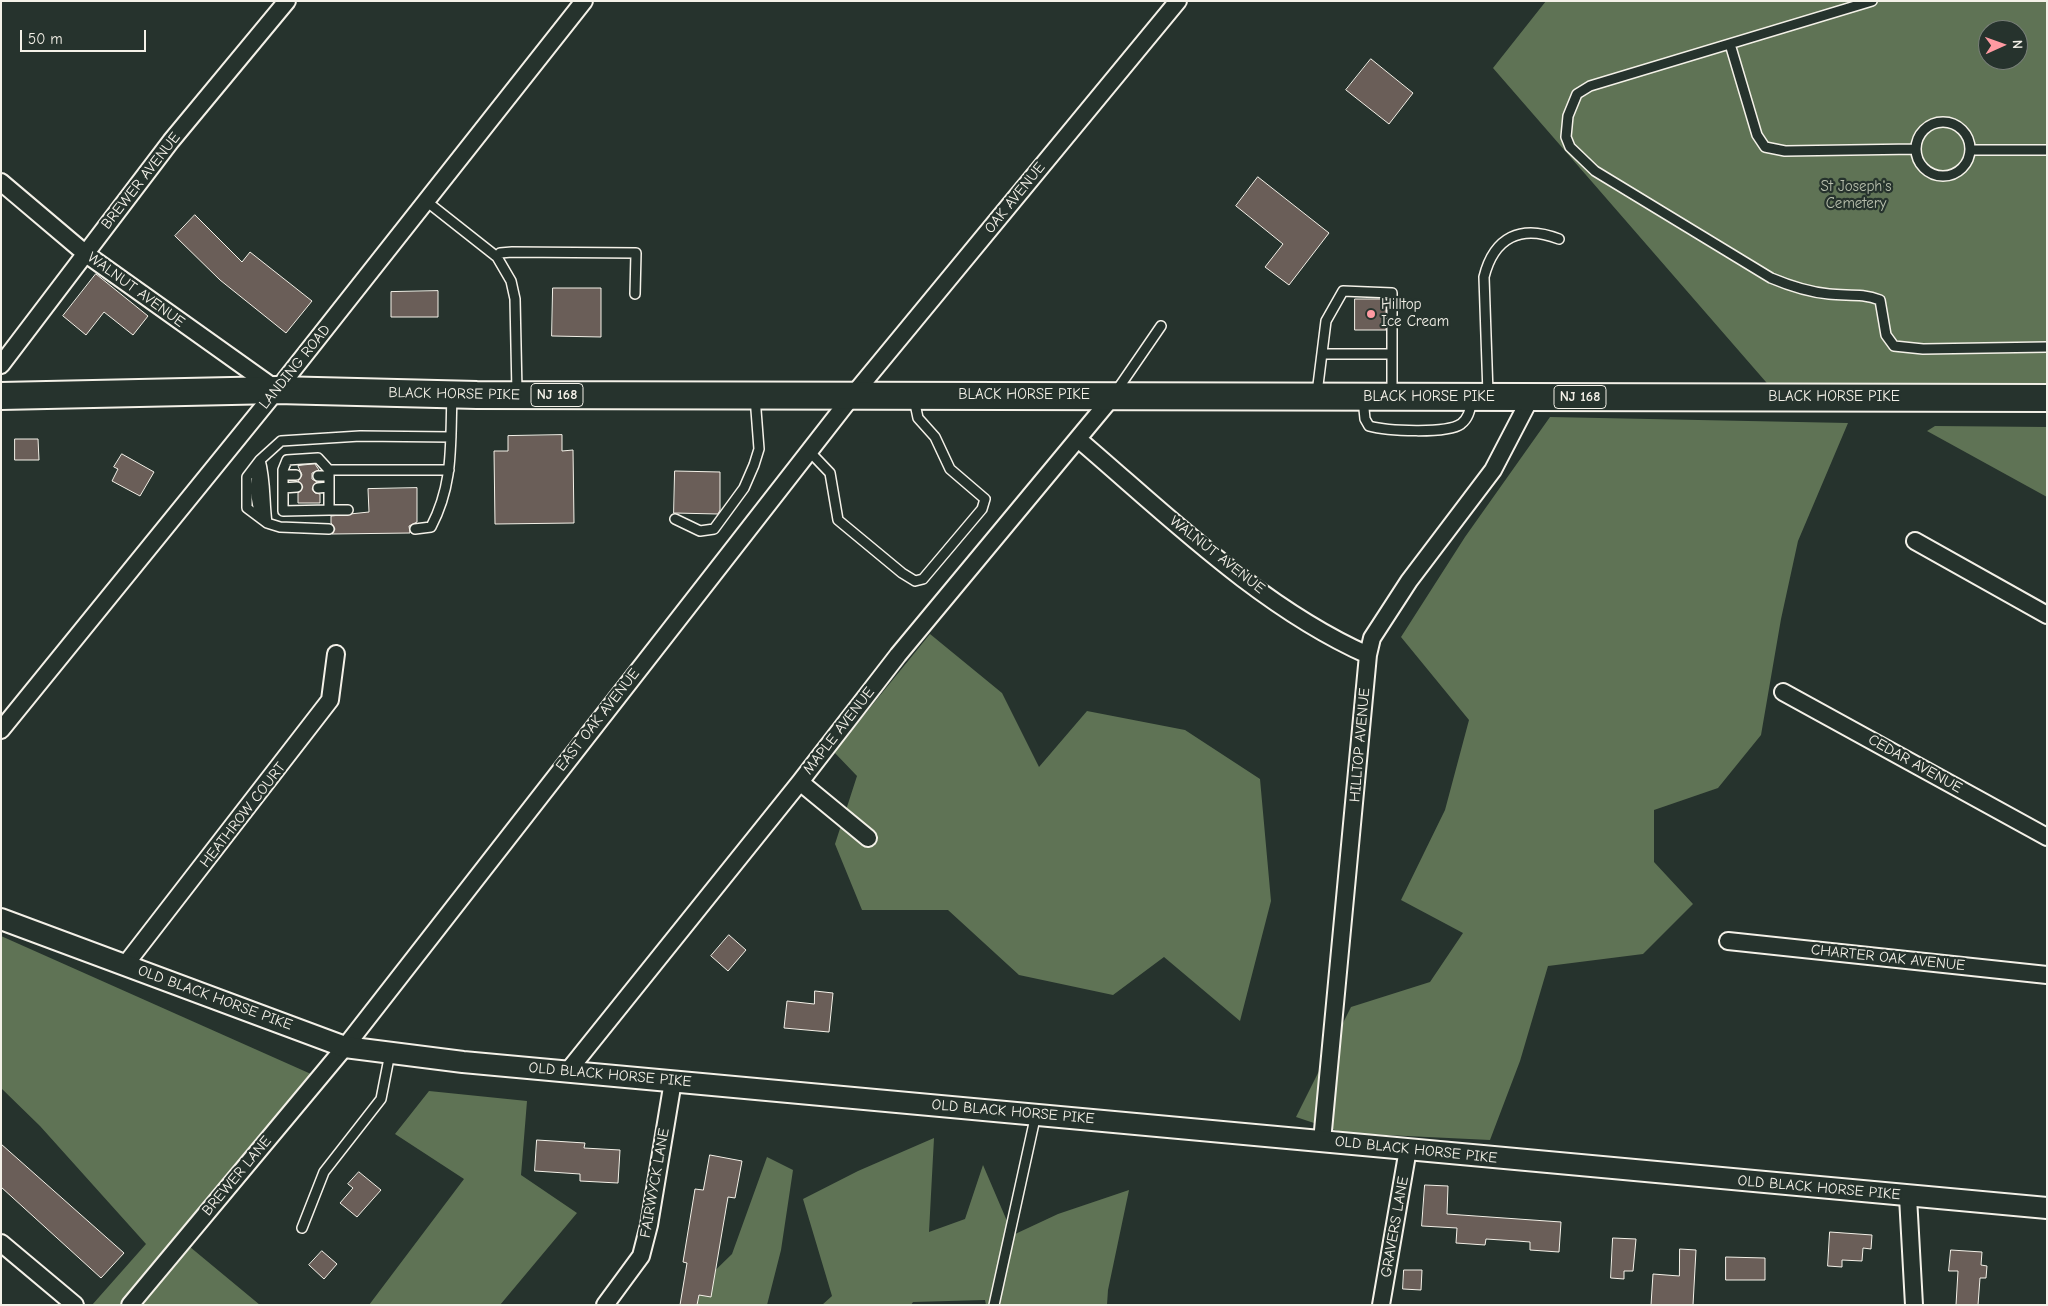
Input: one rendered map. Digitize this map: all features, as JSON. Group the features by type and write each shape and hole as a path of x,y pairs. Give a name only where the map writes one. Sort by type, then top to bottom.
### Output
{"main road":[{"name":"BLACK HORSE PIKE","path":"1,396 277,390 517,395 2047,398"}],"street":[{"name":"BREWER AVENUE","path":"1,365 172,141 286,1"},
{"name":"LANDING ROAD","path":"1,730 277,390 584,1"},
{"name":"OAK AVENUE","path":"853,395 1178,1"},
{"name":"WALNUT AVENUE","path":"1,182 86,254 277,390"},
{"name":"EAST OAK AVENUE","path":"344,1047 853,395"},
{"name":"MAPLE AVENUE","path":"568,1071 800,782 898,655 1114,395"},
{"name":"HILLTOP AVENUE","path":"1322,1141 1368,655 1372,638 1409,581 1492,470 1530,398"},
{"name":"WALNUT AVENUE","path":"1078,439 1232,571 1316,628 1368,655"},
{"path":"1915,541 2047,616"},
{"name":"HEATHROW COURT","path":"125,965 330,700 336,654"},
{"name":"CEDAR AVENUE","path":"1783,692 2047,837"},
{"path":"800,782 868,838"},
{"name":"OLD BLACK HORSE PIKE","path":"1,919 344,1047 463,1062 1036,1114 1908,1197 2047,1208"},
{"name":"CHARTER OAK AVENUE","path":"1728,941 2047,975"},
{"name":"BREWER LANE","path":"130,1305 344,1047"},
{"name":"FAIRWYCK LANE","path":"605,1305 641,1256 649,1225 673,1081"},
{"name":"GRAVERS LANE","path":"1381,1305 1408,1150"},
{"path":"1908,1197 1914,1305"},
{"path":"1,1243 75,1305"}],"lane":[{"path":"1872,1 1603,80 1577,94 1568,116 1566,137 1570,147 1595,171 1772,278 1796,288 1830,294 1866,294 1880,300 1886,335 1894,346 1923,349 2047,348"},
{"path":"1730,44 1758,134 1765,147 1785,151 1916,149"},
{"path":"1944,122 1960,128 1966,134 1971,150 1969,160 1964,168 1947,177 1929,173 1917,158 1916,149 1917,140 1927,127 1944,122"},
{"path":"1971,150 2047,150"},
{"path":"426,201 497,257 511,281 515,299 517,395"},
{"path":"1362,396 1365,419 1369,426 1419,431 1460,425 1468,417 1481,397 1484,277 1488,260 1498,245 1512,236 1542,232 1559,238"},
{"path":"497,257 504,252 636,253 635,294"},
{"path":"1317,396 1326,320 1343,291 1392,293 1392,397"},
{"path":"1114,395 1161,326"},
{"path":"1322,354 1392,354"},
{"path":"415,529 431,527 440,509 449,482 452,394"},
{"path":"675,519 700,531 714,529 744,488 759,449 755,394"},
{"path":"810,451 830,473 838,520 902,573 915,581 923,579 982,509 985,499 950,469 935,437 918,418 913,395"},
{"path":"329,529 280,527 267,523 247,508 247,477 260,460 281,441 360,436 451,437"},
{"path":"329,510 329,473 318,458 287,460 283,475 283,510 329,510 348,510"},
{"path":"260,460 265,476 264,502 267,523"},
{"path":"318,476 329,473 449,470"},
{"path":"283,475 296,475"},
{"path":"318,488 329,487"},
{"path":"283,488 296,488"},
{"path":"302,1228 324,1172 381,1099 390,1053"},
{"path":"994,1305 1036,1114"}],"green space":[{"name":"St Joseph's Cemetery","path":"1546,1 2047,1 2047,398 1779,397 1493,68"},
{"path":"1550,417 1848,423 1798,541 1781,619 1761,735 1718,788 1654,810 1654,862 1693,904 1643,954 1548,966 1520,1061 1490,1140 1344,1133 1296,1117 1351,1007 1430,982 1463,933 1401,900 1445,810 1469,720 1401,637 1465,537"},
{"path":"1935,426 2047,427 2047,497 1927,431"},
{"path":"930,634 1002,693 1039,767 1087,711 1185,730 1260,779 1271,901 1240,1021 1164,957 1113,995 1019,975 948,910 862,910 835,844 857,776 834,752"},
{"path":"1,936 311,1074 184,1242 260,1305 92,1305 146,1244 40,1126 1,1088"},
{"path":"429,1091 527,1101 521,1175 577,1213 500,1305 369,1305 464,1179 395,1134"},
{"path":"934,1138 929,1232 965,1219 983,1165 1013,1235 1058,1214 1129,1190 1108,1290 1107,1305 986,1305 985,1300 913,1302 911,1305 822,1305 832,1296 803,1199 858,1171"},
{"path":"767,1157 793,1170 781,1250 767,1305 691,1305 695,1290 732,1254"}],"building":[{"path":"1371,59 1413,93 1389,124 1346,90"},
{"path":"1258,177 1329,233 1289,285 1265,267 1283,244 1236,206"},
{"path":"195,215 242,262 250,252 312,301 286,333 220,280 175,236"},
{"path":"96,274 148,316 133,335 104,312 86,335 63,316"},
{"path":"553,288 601,288 601,337 552,336"},
{"path":"438,291 438,317 391,317 391,292"},
{"name":"Hilltop Ice Cream","path":"1355,299 1386,299 1386,330 1355,330"},
{"path":"562,435 562,451 573,450 574,523 495,524 494,451 508,451 508,436"},
{"path":"15,439 38,439 39,460 15,460"},
{"path":"122,454 154,472 140,496 112,481 118,469 114,467"},
{"path":"315,464 319,470 312,473 312,479 317,482 312,489 315,493 320,494 320,503 298,503 298,493 303,487 298,481 302,475 298,466"},
{"path":"675,471 720,472 720,510 718,514 674,513"},
{"path":"417,488 417,522 409,526 410,533 332,534 335,529 331,523 331,516 369,512 368,489"},
{"path":"729,935 746,950 728,971 711,956"},
{"path":"815,991 833,993 829,1032 784,1028 787,1001 814,1004"},
{"path":"537,1140 585,1143 584,1148 620,1150 618,1183 580,1181 580,1174 535,1171"},
{"path":"1,1144 124,1253 101,1278 1,1187"},
{"path":"710,1155 742,1161 735,1198 728,1197 711,1297 699,1295 697,1305 680,1305 687,1263 683,1262 695,1189 703,1190"},
{"path":"359,1172 381,1190 357,1217 340,1203 353,1188 348,1184"},
{"path":"1425,1185 1448,1186 1447,1214 1561,1222 1559,1252 1530,1250 1530,1242 1486,1239 1485,1245 1456,1243 1457,1228 1422,1226"},
{"path":"1830,1232 1872,1235 1871,1249 1863,1248 1862,1261 1842,1260 1842,1267 1828,1266"},
{"path":"1613,1238 1636,1239 1633,1271 1624,1271 1624,1279 1611,1278"},
{"path":"1680,1249 1696,1250 1693,1305 1651,1305 1653,1274 1679,1276"},
{"path":"1951,1250 1982,1252 1981,1265 1987,1266 1986,1278 1980,1278 1978,1305 1956,1305 1958,1271 1949,1271"},
{"path":"322,1251 337,1264 324,1279 309,1265"},
{"path":"1726,1257 1765,1258 1765,1280 1726,1280"},
{"path":"1404,1270 1422,1270 1421,1290 1403,1289"}],"place":[{"name":"Hilltop Ice Cream","path":"1371,314"}]}
